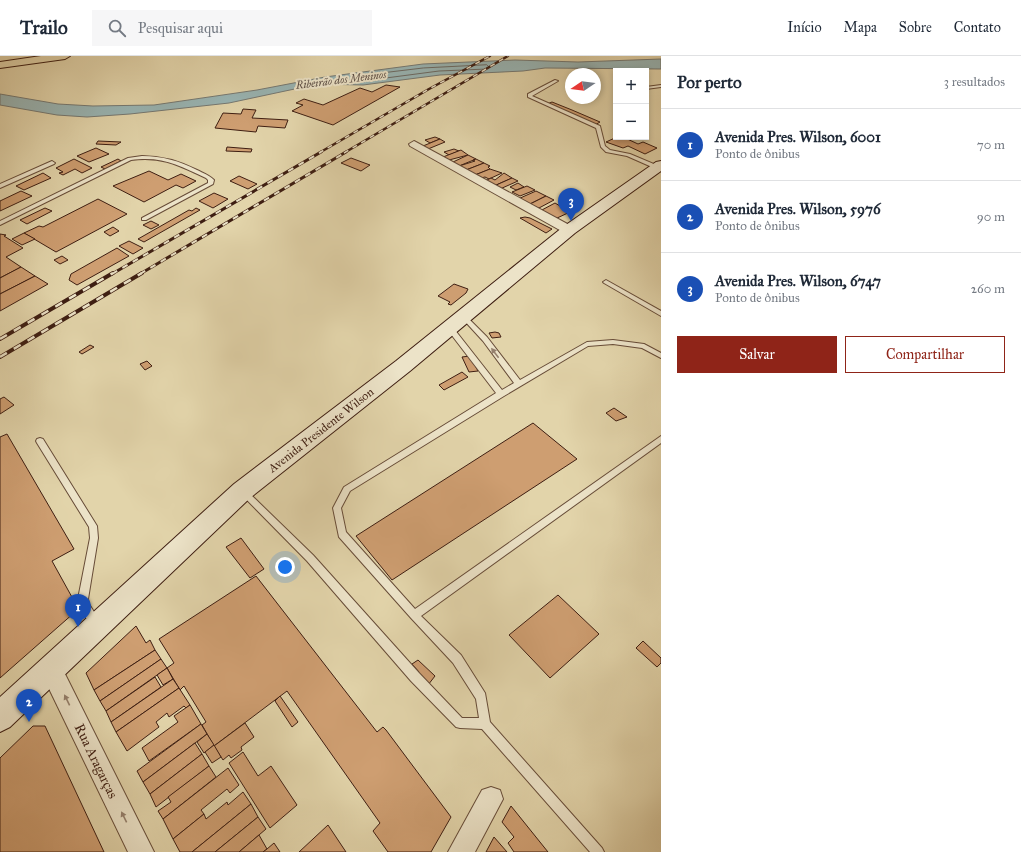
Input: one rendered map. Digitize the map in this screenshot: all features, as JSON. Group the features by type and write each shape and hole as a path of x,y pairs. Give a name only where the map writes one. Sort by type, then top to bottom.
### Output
{"main road":[{"path":"0,62 40,56"},
{"path":"0,65 65,56"},
{"name":"Avenida Presidente Wilson","path":"0,717 98,627 207,522 242,491 403,366 569,230 660,167"}],"street":[{"path":"414,144 569,230"},
{"name":"Rua Aragarças","path":"52,670 141,852"},
{"path":"461,852 491,799"}],"lane":[{"path":"556,82 530,95 530,97 598,127 603,147 608,151 628,155 660,167"},
{"path":"649,88 661,86"},
{"path":"0,223 130,159 148,156 165,157 208,177 211,180 210,184 144,219"},
{"path":"0,186 52,163"},
{"path":"606,282 661,314"},
{"path":"456,322 485,339 519,384"},
{"path":"456,322 501,394"},
{"path":"598,852 485,724 481,696 457,659 414,615 342,534 337,508 347,489 501,394 587,344 613,342 644,346 661,356"},
{"path":"414,615 661,439"},
{"path":"40,441 93,526 94,538 83,599 84,605 98,627"},
{"path":"242,491 310,558 415,677 460,723 485,724"}],"water":[{"name":"Ribeirão dos Meninos","path":"661,59 661,69 545,68 523,71 440,75 363,85 318,84 229,103 130,114 87,117 57,115 0,105 0,94 58,104 93,106 154,105 257,90 325,77 423,64 515,60 578,62"}],"building":[{"path":"386,85 400,87 333,125 292,111 303,105 296,103 304,99 323,105 360,88 372,92"},
{"path":"552,102 600,122 595,125 547,104"},
{"path":"243,109 256,110 252,118 288,120 285,128 258,126 256,132 215,128 223,113 241,114"},
{"path":"435,137 440,139 430,143 425,140"},
{"path":"440,139 445,142 428,149 423,146"},
{"path":"613,139 629,140 638,144 643,142 657,148 645,154 628,146 623,148 606,142"},
{"path":"98,141 121,142 116,145 96,144"},
{"path":"227,147 252,149 251,152 226,151"},
{"path":"96,148 109,154 89,162 77,156"},
{"path":"454,149 459,151 449,155 444,152"},
{"path":"461,150 468,155 449,160 443,157"},
{"path":"468,155 476,159 459,166 453,162"},
{"path":"351,158 370,165 361,171 341,163"},
{"path":"74,159 92,168 82,173 75,169 63,175 59,173 63,172 56,168"},
{"path":"118,159 121,161 105,169 101,167"},
{"path":"476,159 484,163 466,170 459,166 475,161 473,160"},
{"path":"484,163 490,166 488,167 490,169 475,175 466,170"},
{"path":"490,169 502,173 489,179 485,177 481,178 475,175"},
{"path":"149,171 168,180 181,174 196,181 183,188 176,185 144,202 113,186"},
{"path":"43,173 51,178 24,190 16,186"},
{"path":"504,173 512,178 494,186 485,181 491,178 495,180"},
{"path":"239,176 257,184 248,189 230,181"},
{"path":"512,178 518,181 500,189 494,186"},
{"path":"518,183 524,187 516,190 510,187"},
{"path":"527,186 535,190 520,196 512,192"},
{"path":"21,191 32,196 0,211 0,201"},
{"path":"536,191 546,196 528,205 518,199"},
{"path":"214,193 228,199 213,208 199,201"},
{"path":"546,196 554,200 539,208 528,205"},
{"path":"98,199 127,214 56,252 24,233 39,226 43,227"},
{"path":"555,203 570,212 555,219 540,211"},
{"path":"45,208 52,211 27,224 20,220"},
{"path":"196,208 200,210 144,242 138,239 189,210 192,211"},
{"path":"525,217 552,229 546,233 520,218"},
{"path":"151,221 159,225 151,229 143,225"},
{"path":"113,227 119,231 110,236 104,232"},
{"path":"24,233 35,239 22,245 12,239"},
{"path":"0,234 6,235 4,236 23,248 6,257 21,267 0,278"},
{"path":"129,241 143,248 133,254 119,246"},
{"path":"117,248 129,256 77,285 69,280 71,274"},
{"path":"62,256 68,260 60,264 54,260"},
{"path":"21,267 35,276 0,294 0,278"},
{"path":"35,276 48,284 0,311 0,294"},
{"path":"454,284 468,289 466,293 451,305 448,304 450,302 438,296"},
{"path":"489,333 499,333 501,337 492,338"},
{"path":"90,345 94,347 82,354 79,352"},
{"path":"470,356 478,371 469,372 462,357"},
{"path":"147,361 152,366 145,370 140,364"},
{"path":"462,372 468,377 444,390 439,385"},
{"path":"4,397 14,405 0,414 0,399"},
{"path":"614,408 627,417 616,421 606,413"},
{"path":"533,423 577,459 392,580 356,536"},
{"path":"7,434 74,549 52,561 73,599 77,595 83,605 0,678 0,437"},
{"path":"241,538 264,569 250,578 226,547"},
{"path":"256,576 377,732 383,727 386,730 451,817 431,852 388,852 373,831 380,823 287,691 214,746 202,725 206,722 184,686 180,690 167,668 174,663 159,639"},
{"path":"558,595 599,634 550,678 509,635"},
{"path":"136,626 146,643 150,640 155,650 94,690 86,673"},
{"path":"643,641 661,658 661,663 657,667 636,648"},
{"path":"155,650 161,659 100,701 94,690"},
{"path":"161,659 167,668 106,711 100,701"},
{"path":"418,660 435,676 428,685 416,677 419,672 412,664"},
{"path":"167,668 173,679 163,685 157,675"},
{"path":"155,677 161,687 111,722 106,711"},
{"path":"173,679 179,688 116,732 111,722"},
{"path":"179,688 190,705 186,708 184,706 169,717 167,713 156,722 159,727 127,751 116,732"},
{"path":"280,696 298,722 292,727 275,701"},
{"path":"190,705 201,724 149,761 142,748 178,722 174,716"},
{"path":"245,723 254,737 241,747 242,750 231,758 229,755 223,760 214,746"},
{"path":"201,724 207,734 143,782 137,771"},
{"path":"33,726 45,726 104,852 0,852 0,758"},
{"path":"207,734 214,745 204,753 197,742"},
{"path":"195,743 202,754 150,794 143,782"},
{"path":"214,745 221,757 212,763 205,752"},
{"path":"243,752 258,776 271,766 297,805 270,828 229,763"},
{"path":"202,754 209,766 156,807 150,794"},
{"path":"209,766 216,777 163,819 158,811 171,802 168,797"},
{"path":"228,768 239,785 230,793 227,789 201,810 204,814 173,839 163,819"},
{"path":"243,792 251,804 192,852 180,852 173,839 204,814 206,819 227,802 228,805"},
{"path":"251,804 258,817 215,852 192,852"},
{"path":"511,806 548,852 514,852 508,843 514,837 502,822"},
{"path":"258,817 266,829 239,852 215,852"},
{"path":"328,825 346,852 299,852"},
{"path":"259,835 267,849 263,852 239,852"},
{"path":"494,837 507,852 486,852"},
{"path":"274,843 280,852 263,852 267,849"}],"railway":[{"path":"319,153 429,89 490,56"},
{"path":"344,153 508,56"},
{"path":"112,274 321,152"},
{"path":"140,274 346,152"},
{"path":"0,339 113,273"},
{"path":"0,357 142,273"}],"place":[{"name":"Avenida Pres. Wilson, 6747","path":"571,221"},
{"name":"Avenida Pres. Wilson, 6001","path":"78,627"},
{"name":"Avenida Pres. Wilson, 5976","path":"29,722"}]}
